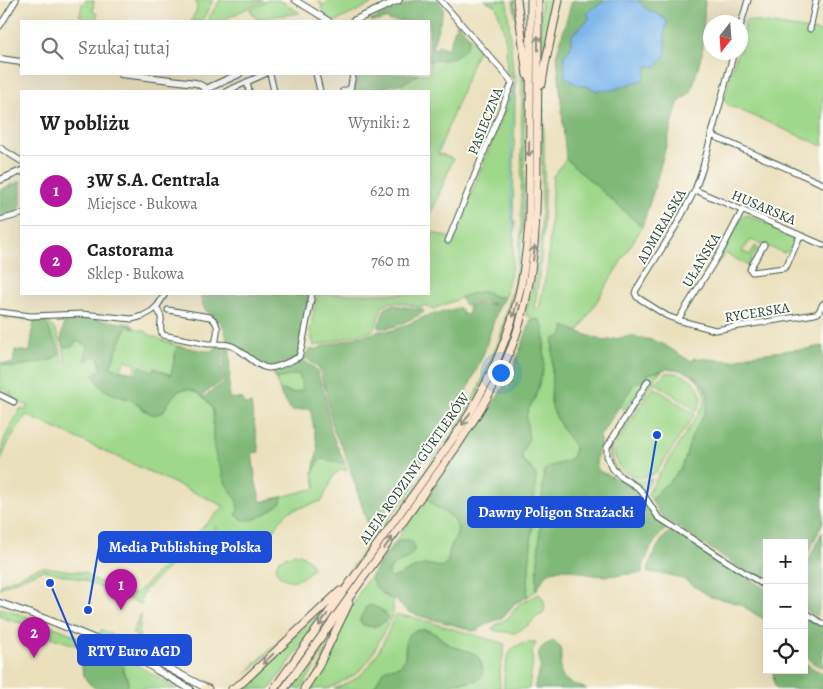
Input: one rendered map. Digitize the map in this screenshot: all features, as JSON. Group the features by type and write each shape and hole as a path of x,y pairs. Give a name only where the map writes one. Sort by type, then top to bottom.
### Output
{"main road":[{"path":"516,0 530,100"},
{"name":"ALEJA RODZINY GÜRTLERÓW","path":"274,689 450,443 475,405 504,344 517,302 525,259 528,224 531,0"},
{"name":"ALEJA RODZINY GÜRTLERÓW","path":"284,689 457,446 482,408 500,374 512,345 529,286 533,260 537,204 538,0"},
{"path":"538,109 559,0"},
{"path":"232,689 254,672 351,580"},
{"path":"304,689 318,667 360,582"},
{"path":"241,689 254,672"}],"street":[{"path":"0,26 16,0"},
{"path":"295,0 327,20"},
{"path":"355,20 399,0"},
{"name":"PASIECZNA","path":"440,0 512,83 448,241"},
{"path":"744,15 748,0"},
{"path":"810,29 816,0"},
{"path":"0,59 20,62"},
{"name":"ADMIRALSKA","path":"637,297 636,290 676,226 695,190 732,60"},
{"path":"129,75 196,83 202,86 204,90 237,75"},
{"path":"229,90 263,75"},
{"path":"270,75 274,90"},
{"path":"316,75 320,90"},
{"path":"350,90 353,75"},
{"path":"246,82 249,90"},
{"path":"711,135 823,184"},
{"path":"0,148 20,160"},
{"path":"0,180 20,171"},
{"name":"HUSARSKA","path":"695,190 823,246"},
{"name":"UŁAŃSKA","path":"678,320 721,251 742,211"},
{"path":"0,220 20,214"},
{"path":"764,245 750,268 752,272 784,268 800,236"},
{"path":"0,312 30,316 82,314 126,320 148,314 157,306 164,295"},
{"path":"157,306 162,316 160,330 163,335 233,347 246,357 266,368 270,368 299,357 312,295"},
{"name":"RYCERSKA","path":"637,297 662,314 712,329 815,314 818,313 823,304"},
{"path":"168,310 214,319 218,328 215,344"},
{"path":"648,380 607,448 606,452 610,465 616,473 642,492 658,517 763,585"},
{"path":"0,395 14,402"},
{"path":"0,603 153,660 207,689"},
{"path":"808,615 823,624"},
{"path":"130,653 190,689"}],"green space":[{"path":"86,0 94,1 93,11 97,14 97,20 79,20 82,4"},
{"path":"196,0 213,0 203,20 192,20 197,9"},
{"path":"220,0 263,0 224,20 208,20"},
{"path":"268,0 279,0 300,13 256,19 250,9"},
{"path":"330,0 379,0 339,20 333,20 324,15 319,2 324,5"},
{"path":"416,0 438,0 444,9 432,47 437,49 438,45 448,49 457,23 466,32 469,40 466,47 456,56 430,62 430,20 388,20 387,18 372,20"},
{"path":"484,0 507,0 515,95 513,218 515,223 513,263 505,297 493,296 488,292 474,293 433,309 423,305 421,308 402,303 387,303 383,305 375,328 372,331 314,346 310,330 317,295 430,295 430,231 453,239 514,87 513,80 507,71 504,31 495,5"},
{"path":"513,0 515,0 525,81 524,213 521,253 515,287 499,348 478,394 457,428 351,572 332,594 246,674 318,605 350,570 454,429 476,393 500,338 512,291 521,230 522,83 520,50"},
{"path":"533,0 536,0 534,211 526,287 509,344 493,382 466,429 280,689 277,689 487,389 526,269"},
{"path":"541,0 556,0 541,74"},
{"path":"606,0 588,12 589,19 572,35 570,49 580,86 587,86 597,91 647,66 665,40 668,22 658,14 649,11 637,0 705,0 702,54 691,92 678,103 642,227 566,159 557,53 572,1"},
{"path":"748,20 823,32 823,146 728,105 724,99 735,60 748,60"},
{"path":"468,35 479,47 438,153 453,159 430,216 430,90 403,90 403,83 411,75 430,75 430,57 445,54"},
{"path":"360,75 417,75 404,83 375,90 354,90 356,77"},
{"path":"542,108 544,109 543,234 534,308 539,309 548,265 553,176 566,159 642,227 578,332 565,328 561,336 553,340 551,403 562,428 573,444 574,451 570,459 550,466 544,472 536,591 527,597 536,476 522,459 521,453 527,442 526,417 535,398 543,370 545,341 544,329 532,320 530,322 531,317 525,315 536,276 541,234"},
{"path":"20,181 19,213 0,219 0,190"},
{"path":"748,215 794,236 793,246 784,253 751,240 742,251 750,255 755,246 758,248 748,266 726,253 721,261 718,260 742,217"},
{"path":"485,291 491,295 505,297 499,305 476,371 446,427 373,529 367,522 345,453 333,430 327,395 319,369 309,360 302,357 310,350 378,331 397,329 426,316 459,308 463,314 467,315 469,307 486,304 494,305 485,302 467,306 463,303 461,297"},
{"path":"200,295 312,295 299,357 268,368 227,342 222,325 218,319 205,310"},
{"path":"393,305 423,310 424,312 396,326 379,328 384,310"},
{"path":"3,316 47,319 58,335 63,363 66,362 63,345 65,347 73,346 76,340 87,345 87,360 93,355 98,358 102,369 97,372 113,394 131,400 145,411 162,413 171,398 184,389 196,392 203,397 208,401 213,412 214,447 224,479 261,502 316,488 313,473 316,456 344,461 347,471 341,469 334,475 322,501 290,511 275,528 253,547 247,549 224,545 220,540 216,527 214,528 220,545 244,551 225,553 197,547 186,550 145,590 141,604 85,580 43,570 0,589 2,584 37,568 44,567 86,573 92,579 132,594 137,593 224,506 26,415 9,441 0,462 3,442 19,410 26,410 28,406 12,398 11,392 8,395 4,395 5,389 2,388 0,392 0,363 12,368 54,359 41,321 5,318"},
{"path":"83,318 131,324 135,328 127,326 110,367 137,374 140,366 153,371 154,368 171,375 177,346 212,351 218,346 224,347 221,366 222,381 201,396 189,390 179,391 171,398 162,413 154,415 149,413 131,400 108,392 101,387 93,375 102,369 98,358 93,356 85,360 87,345 76,341 73,346 65,347 63,345 61,340 65,319"},
{"path":"534,319 540,320 544,329 544,366 535,398 526,417 529,438 522,453 522,460 536,476 527,597 515,603 502,618 473,631 409,612 397,600 389,598 382,593 370,578 398,541 401,540 412,541 413,553 410,557 394,565 389,575 392,578 413,568 430,565 441,566 447,563 457,532 456,524 451,517 433,505 428,498 500,393 514,367 530,322"},
{"path":"34,321 46,323 57,344 59,355 43,362 12,368 0,363 13,364 15,350 30,352"},
{"path":"127,326 147,332 177,346 171,375 154,369 153,371 138,374 133,373 136,364 125,360 120,371 110,367"},
{"path":"564,326 604,341 631,336 652,340 693,361 694,358 734,361 749,355 823,346 823,522 808,554 808,539 763,539 763,582 668,521 659,513 652,501 656,493 671,480 682,466 692,436 708,401 708,394 705,388 696,378 684,371 668,369 648,374 647,379 634,384 600,436 600,448 597,456 596,464 601,472 622,481 636,490 645,500 656,519 666,525 667,528 658,537 645,560 642,573 602,576 568,569 558,569 543,579 536,591 544,472 550,466 570,459 574,451 573,444 562,428 551,403 553,339 558,338 564,331"},
{"path":"226,347 230,349 229,398 243,399 244,405 251,404 259,452 252,453 256,484 261,502 282,497 278,505 255,519 246,520 236,515 238,510 237,502 225,482 215,452 213,411 203,398 224,382 223,369"},
{"path":"300,358 317,371 325,395 331,432 344,461 344,463 340,463 323,459 319,461 313,473 318,449 310,408 292,411 279,389 293,393 303,390 299,374 276,379 272,370"},
{"path":"662,371 656,376 614,443 611,454 611,459 616,468 629,478 639,481 652,479 644,491 640,486 617,471 611,461 609,447 652,380 646,379 648,374"},
{"path":"299,373 304,390 293,393 279,389 276,379"},
{"path":"665,373 681,375 694,383 701,395 701,403 697,411 656,383"},
{"path":"691,375 699,380 707,392 708,398 705,412 692,436 681,468 675,477 660,489 652,501 648,495 650,489 704,405 705,396 702,388"},
{"path":"646,379 625,410 619,406 634,384"},
{"path":"654,387 695,414 657,471 649,476 634,476 620,468 616,461 616,444"},
{"path":"467,437 469,439 428,498 433,505 451,517 456,524 457,535 450,549 447,563 441,566 423,565 392,578 389,575 391,567 405,558 414,545 374,582 376,587 393,601 393,614 370,659 356,674 328,689 308,689 363,586","holes":["380,609 386,613 376,626 363,624 360,620 367,612"]},
{"path":"673,530 763,587 763,619 741,605 711,597 685,580 670,575 647,572 653,555 666,534"},
{"path":"822,532 823,593 817,616 808,611 808,562"},
{"path":"295,553 307,558 313,568 296,580 283,578 278,574 276,567 279,560"},
{"path":"539,594 543,598 544,603 543,614 527,626 515,633 492,629 507,619 519,604"},
{"path":"336,598 270,689 244,689 260,669"},
{"path":"371,605 380,609 388,617 382,624 368,626 361,623 360,620 365,608"},
{"path":"0,608 74,635 77,637 78,643 75,645 50,637 50,634 43,632 43,630 0,617"},
{"path":"344,610 301,689 287,689"},
{"path":"141,614 138,650 153,658 100,637 101,630 103,630 132,644 137,636 132,633"},
{"path":"396,615 412,617 505,644 499,676 500,689 444,689 452,683 470,682 483,669 474,653 453,647 433,632 424,630 414,631 406,645 403,663 400,666 386,670 372,689 334,689 359,676 371,664"},
{"path":"808,617 823,627 823,668 808,658"},
{"path":"421,630 434,633 448,644 474,654 482,667 481,677 475,681 453,683 444,689 371,689 385,670 402,663 405,658 406,643 409,635"},
{"path":"555,641 559,645 562,675 570,682 587,689 535,689 540,667 540,651 546,645"},
{"path":"536,643 532,653 529,689 504,689 504,678 509,654 518,645"},
{"path":"90,648 98,651 107,650 114,653 124,667 123,671 128,682 126,689 98,689 88,682 82,670 82,663 85,652"},
{"path":"114,653 177,689 119,689 126,688 129,681 123,671 124,667"},
{"path":"808,665 823,673 823,689 776,689 773,674 808,674"}],"water":[{"path":"606,0 637,0 649,11 658,14 668,22 665,31 666,54 657,66 647,66 644,79 612,90 597,91 587,86 580,86 565,77 564,55 570,49 572,35 589,19 588,12"}],"waterway":[{"path":"523,0 525,16"},
{"path":"513,242 514,225 511,216 511,97 517,85 516,75"}],"place":[{"name":"Dawny Poligon Strażacki","path":"657,435"},
{"name":"RTV Euro AGD","path":"50,583"},
{"name":"Media Publishing Polska","path":"88,610"},
{"name":"3W S.A. Centrala","path":"121,610"},
{"name":"Castorama","path":"34,658"}]}
